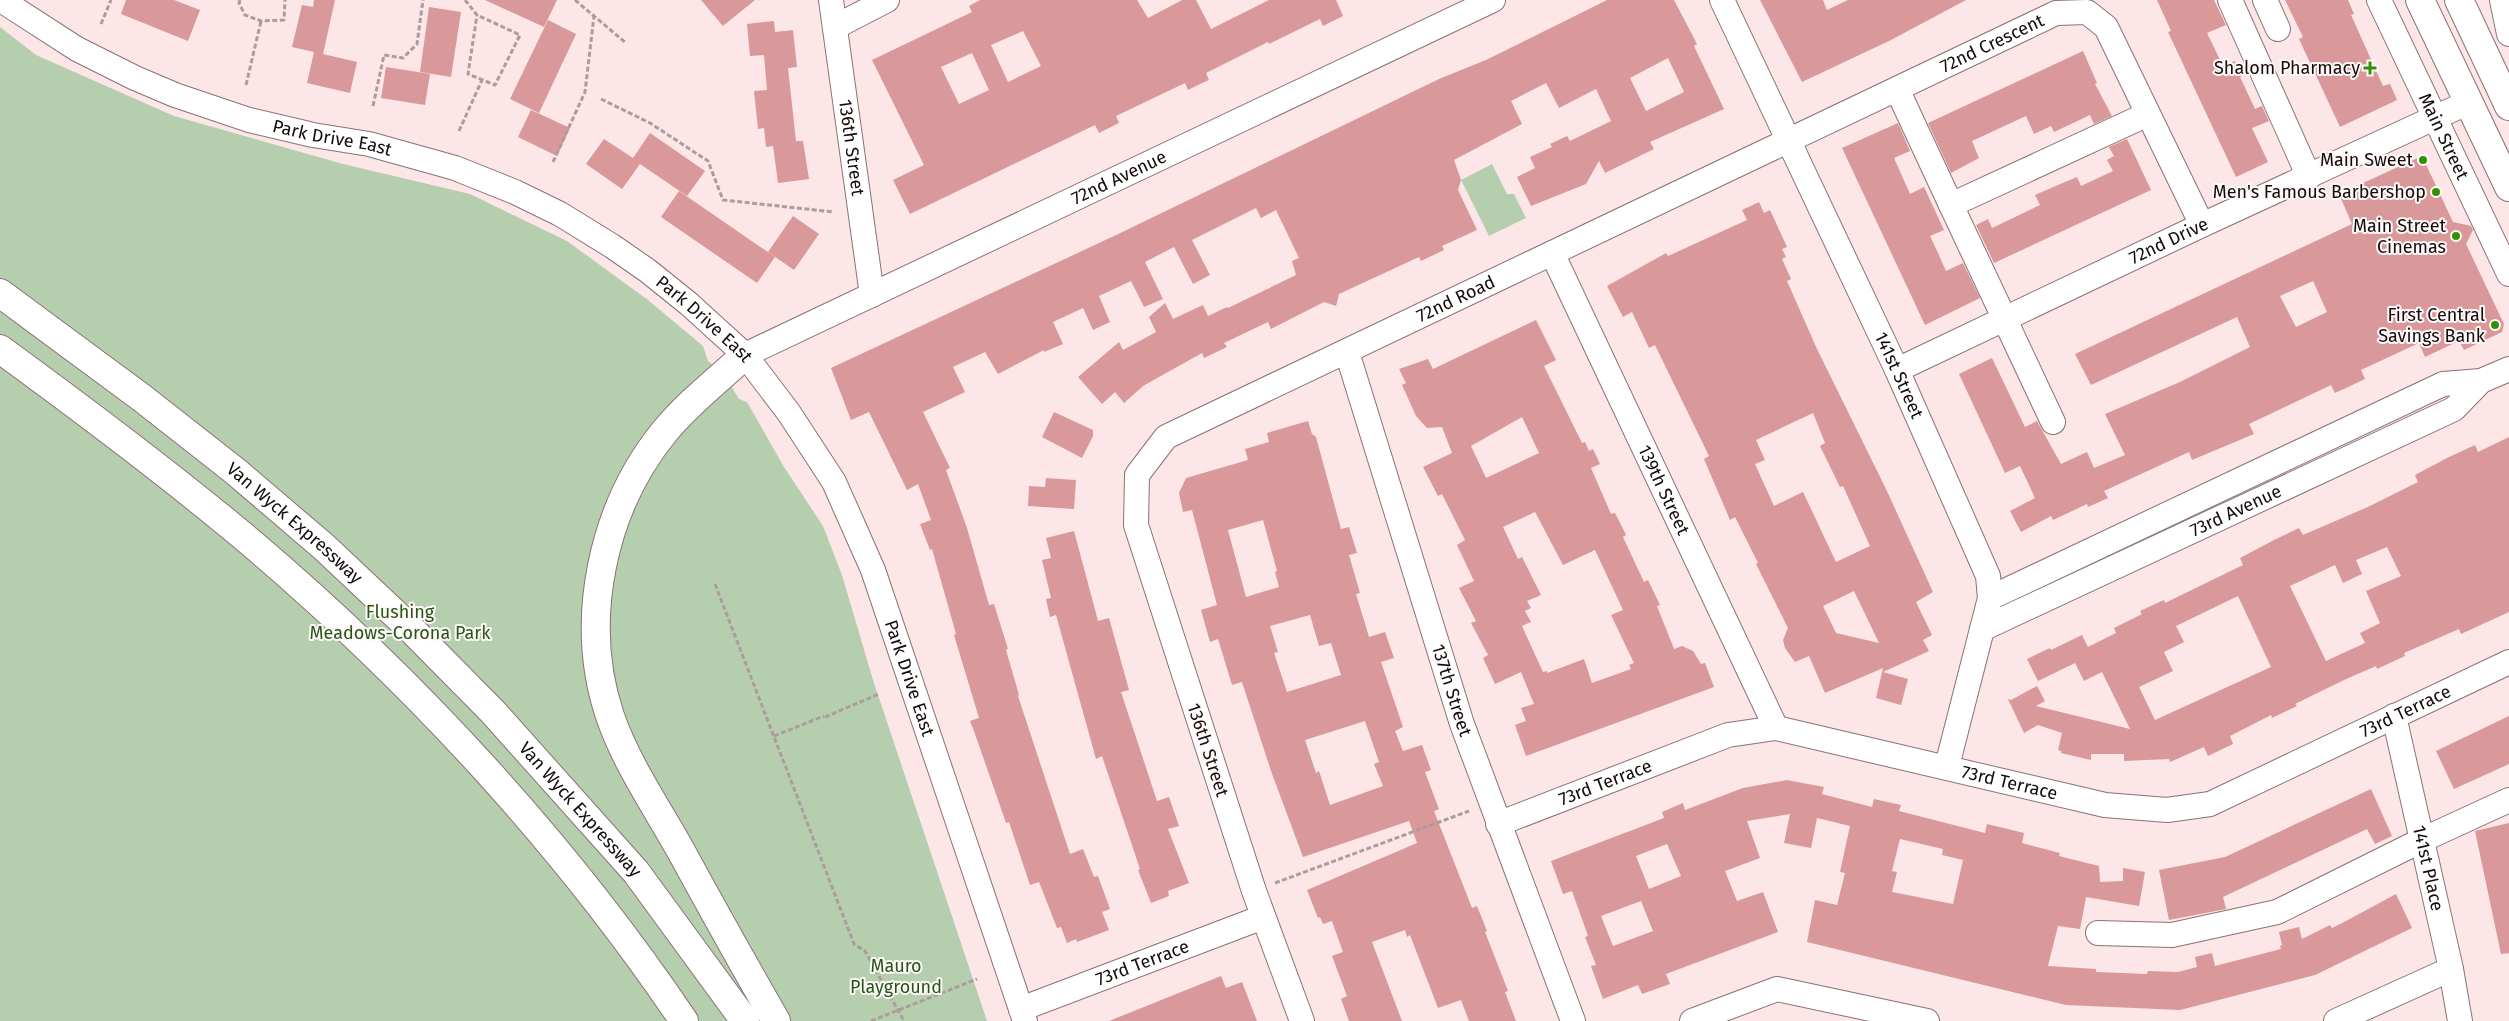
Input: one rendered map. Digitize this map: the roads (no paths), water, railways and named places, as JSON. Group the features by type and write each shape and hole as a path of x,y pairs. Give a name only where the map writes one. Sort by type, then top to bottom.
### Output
{"main road":[{"path":"2420,0 2470,102 2509,188"},
{"path":"2459,0 2507,94"},
{"name":"Van Wyck Expressway","path":"0,293 142,398 235,471 324,547 410,628 493,712 636,872 745,1021"},
{"path":"0,349 115,434 214,512 294,580 400,681 500,786 573,872 657,980 684,1021"},
{"path":"745,355 686,408 665,431 645,458 626,492 614,522 605,554 599,585 596,638 598,666 610,716 633,766 776,1021"}],"street":[{"name":"Park Drive East","path":"1,0 77,49 175,95 249,120 313,135 369,144 446,166 515,192 560,214 648,271 689,304 745,355 790,413 834,482 873,570 1023,1015"},
{"name":"136th Street","path":"831,0 872,295"},
{"path":"835,27 887,0"},
{"name":"72nd Avenue","path":"745,355 1493,0"},
{"name":"141st Street","path":"1722,0 1897,370 1988,576 1990,598 1947,766"},
{"path":"2230,0 2309,177"},
{"path":"2265,0 2278,29"},
{"name":"Main Street","path":"2379,0 2509,274"},
{"path":"2502,0 2509,34"},
{"name":"72nd Crescent","path":"1789,141 2056,13 2087,12 2106,27 2202,225"},
{"path":"1897,89 2053,422"},
{"name":"72nd Drive","path":"1897,370 2202,225 2470,102"},
{"path":"1951,205 2148,114"},
{"name":"72nd Road","path":"1137,475 1166,438 1789,141"},
{"name":"139th Street","path":"1552,253 1776,728"},
{"name":"137th Street","path":"1347,352 1462,724 1573,1021"},
{"name":"73rd Avenue","path":"1990,598 2443,384 2481,381 2509,369"},
{"name":"73rd Avenue","path":"1982,629 2454,409 2481,381"},
{"name":"136th Street","path":"1137,475 1136,525 1263,917 1302,1021"},
{"name":"73rd Terrace","path":"1498,824 1728,735 1776,728 1947,766 2105,805 2167,810 2210,804 2509,662"},
{"name":"141st Place","path":"2394,716 2451,969 2460,1021"},
{"path":"2098,933 2172,935 2277,912 2422,840 2509,800"},
{"name":"73rd Terrace","path":"1023,1015 1263,917"},
{"path":"2336,1021 2451,969"},
{"path":"1692,1021 1777,989 1927,1021"}],"place":[{"name":"Shalom Pharmacy","path":"2370,68"},
{"name":"Main Sweet","path":"2423,160"},
{"name":"Men's Famous Barbershop","path":"2436,192"},
{"name":"Main Street Cinemas","path":"2456,236"},
{"name":"First Central Savings Bank","path":"2495,325"}],"park label":[{"name":"Flushing Meadows-Corona Park","path":"400,622"},
{"name":"Mauro Playground","path":"896,976"}]}
